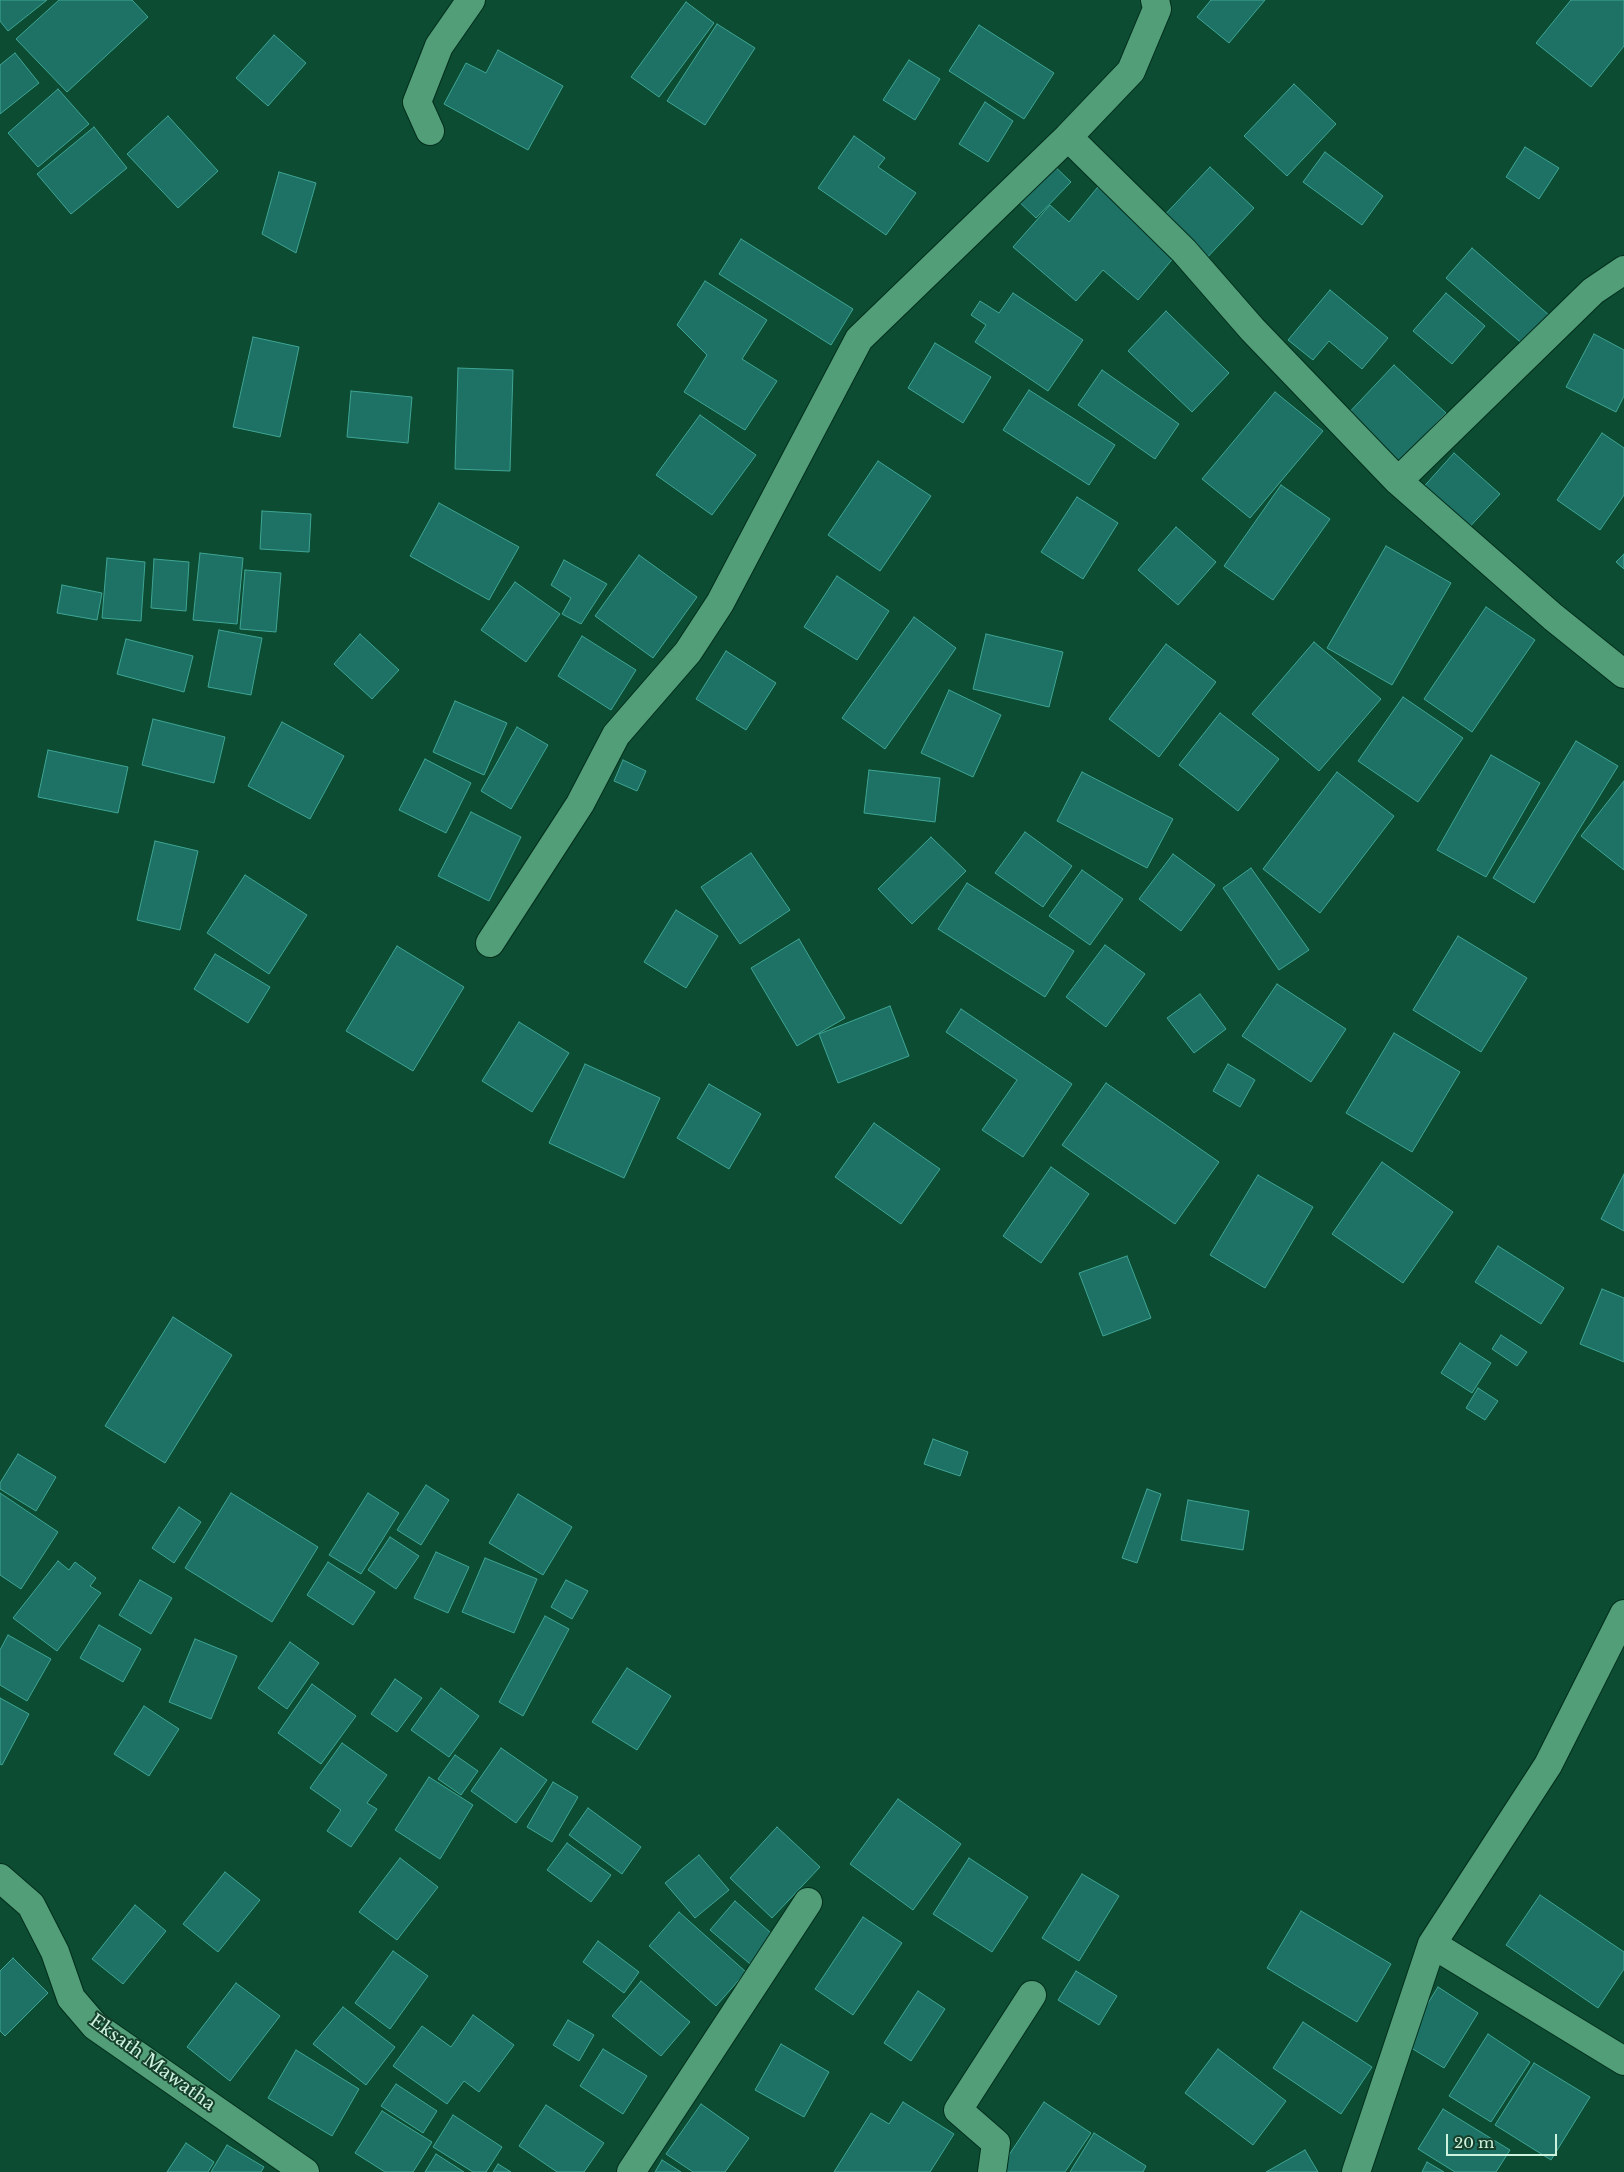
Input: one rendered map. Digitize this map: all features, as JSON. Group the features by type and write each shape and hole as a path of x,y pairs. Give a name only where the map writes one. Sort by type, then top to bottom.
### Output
{"street":[{"path":"430,131 417,102 439,46 471,0"},
{"path":"490,943 580,804 616,735 688,652 720,603 859,339 1068,138 1132,71 1157,10 1155,0"},
{"path":"1068,138 1184,251 1252,329 1398,481 1553,617 1624,674"},
{"path":"1398,481 1593,291 1624,270"},
{"path":"1356,2172 1432,1944 1548,1765 1624,1614"},
{"name":"Eksath Mawatha","path":"0,1878 31,1905 55,1952 71,1998 96,2026 305,2172"},
{"path":"631,2172 808,1902"},
{"path":"1432,1944 1624,2061"},
{"path":"992,2172 996,2143 958,2110 1032,1995"}],"building":[{"path":"0,0 47,0 8,31 0,21"},
{"path":"59,0 132,0 148,17 67,92 16,39"},
{"path":"1211,0 1265,0 1229,43 1197,17"},
{"path":"1571,0 1624,0 1624,46 1591,87 1536,43"},
{"path":"686,2 714,23 659,97 631,77"},
{"path":"717,24 755,48 705,125 667,101"},
{"path":"979,25 1054,73 1024,119 949,71"},
{"path":"274,35 306,63 268,106 236,78"},
{"path":"498,50 563,86 528,150 444,104 466,63 486,73"},
{"path":"15,53 39,83 0,114 0,65"},
{"path":"909,60 940,79 915,120 883,100"},
{"path":"1294,84 1336,124 1287,176 1244,136"},
{"path":"58,89 89,124 38,167 8,133"},
{"path":"985,102 1013,121 988,162 959,144"},
{"path":"168,116 218,171 178,208 127,154"},
{"path":"94,127 127,168 71,214 37,174"},
{"path":"854,136 885,158 878,167 916,193 886,235 818,188"},
{"path":"1525,147 1559,168 1539,199 1506,177"},
{"path":"1325,152 1383,196 1362,225 1303,182"},
{"path":"1048,160 1071,182 1036,218 1013,196"},
{"path":"1210,167 1254,208 1202,263 1158,222"},
{"path":"279,172 316,183 296,253 262,234"},
{"path":"1102,182 1181,249 1138,300 1103,270 1076,301 1013,247 1050,205 1069,222"},
{"path":"741,239 853,309 831,345 719,274"},
{"path":"1472,248 1550,316 1525,346 1446,278"},
{"path":"705,281 767,320 742,359 777,381 745,430 684,392 707,355 677,325"},
{"path":"1330,290 1388,338 1362,369 1329,341 1313,360 1288,340"},
{"path":"1013,293 1083,340 1048,391 975,342 986,325 971,315 980,301 999,313"},
{"path":"1446,293 1485,326 1452,364 1413,331"},
{"path":"1166,311 1229,373 1192,412 1128,351"},
{"path":"1594,334 1624,350 1624,396 1616,412 1566,387"},
{"path":"253,337 299,347 280,437 233,427"},
{"path":"935,343 991,377 963,423 908,388"},
{"path":"1394,365 1446,413 1394,467 1343,419"},
{"path":"458,368 513,370 510,471 455,469"},
{"path":"1102,370 1179,424 1155,459 1078,405"},
{"path":"1029,390 1115,445 1089,485 1003,430"},
{"path":"351,391 412,397 408,443 347,437"},
{"path":"1275,392 1323,431 1250,518 1202,479"},
{"path":"700,415 756,455 712,515 656,475"},
{"path":"1602,433 1624,448 1624,495 1600,530 1557,500"},
{"path":"1454,453 1500,494 1465,532 1419,492"},
{"path":"878,461 931,496 880,571 828,535"},
{"path":"1281,485 1330,519 1273,600 1224,566"},
{"path":"1077,497 1118,523 1083,579 1041,552"},
{"path":"439,503 519,547 489,600 410,556"},
{"path":"262,511 311,514 309,552 260,549"},
{"path":"1176,527 1216,562 1178,605 1138,570"},
{"path":"1386,546 1451,583 1392,685 1327,648"},
{"path":"200,553 243,558 237,624 193,620"},
{"path":"1624,554 1624,569 1616,562"},
{"path":"639,555 697,597 653,658 595,616"},
{"path":"107,558 145,562 141,621 102,618"},
{"path":"154,559 189,562 186,611 151,608"},
{"path":"564,560 607,584 581,624 562,614 571,598 551,585"},
{"path":"245,570 281,573 276,632 240,629"},
{"path":"837,576 889,611 857,660 804,627"},
{"path":"515,582 560,614 526,662 481,630"},
{"path":"62,585 102,593 97,620 57,613"},
{"path":"1486,607 1535,640 1472,732 1424,699"},
{"path":"914,617 956,648 885,749 842,718"},
{"path":"219,630 262,638 251,695 208,687"},
{"path":"360,634 399,670 372,699 334,664"},
{"path":"986,634 1063,652 1049,707 973,689"},
{"path":"582,636 636,670 611,710 558,676"},
{"path":"126,639 193,656 184,692 117,674"},
{"path":"1314,642 1381,699 1319,771 1252,714"},
{"path":"1166,644 1216,682 1159,757 1109,719"},
{"path":"726,651 776,683 746,730 696,699"},
{"path":"949,690 1001,715 973,777 921,753"},
{"path":"1403,697 1463,738 1418,802 1358,761"},
{"path":"455,701 507,723 484,775 433,752"},
{"path":"1220,713 1279,759 1238,811 1179,765"},
{"path":"153,719 225,737 214,783 142,765"},
{"path":"282,722 344,756 310,819 248,786"},
{"path":"517,727 548,745 511,809 481,791"},
{"path":"1576,741 1618,766 1534,903 1493,878"},
{"path":"48,750 128,767 118,813 38,797"},
{"path":"1491,755 1540,783 1486,877 1437,850"},
{"path":"425,759 471,783 446,833 399,810"},
{"path":"623,760 646,771 637,791 614,781"},
{"path":"869,770 940,778 935,822 864,813"},
{"path":"1082,772 1173,819 1147,868 1057,821"},
{"path":"1337,772 1394,816 1320,913 1263,869"},
{"path":"1624,781 1624,870 1581,836"},
{"path":"471,812 521,837 489,901 438,876"},
{"path":"1025,832 1072,866 1043,907 995,873"},
{"path":"931,837 966,871 912,924 878,889"},
{"path":"155,841 198,851 180,930 137,920"},
{"path":"751,853 790,910 740,944 701,887"},
{"path":"1173,854 1215,885 1181,931 1139,899"},
{"path":"1251,868 1309,950 1279,970 1223,888"},
{"path":"1082,870 1123,899 1090,945 1049,916"},
{"path":"245,875 307,915 269,974 207,933"},
{"path":"967,883 1074,951 1045,997 938,929"},
{"path":"676,910 718,936 686,988 644,962"},
{"path":"1458,936 1527,978 1481,1052 1413,1010"},
{"path":"799,939 845,1018 797,1046 751,968"},
{"path":"1105,945 1145,974 1106,1027 1066,997"},
{"path":"397,946 464,987 413,1071 346,1031"},
{"path":"215,954 270,987 248,1023 194,989"},
{"path":"1277,984 1346,1029 1311,1082 1242,1036"},
{"path":"1200,994 1226,1029 1194,1053 1167,1018"},
{"path":"890,1006 909,1056 838,1083 819,1034"},
{"path":"961,1009 1072,1084 1023,1157 982,1130 1017,1080 946,1032"},
{"path":"519,1022 569,1053 532,1112 482,1081"},
{"path":"1394,1033 1460,1072 1412,1152 1346,1113"},
{"path":"585,1064 660,1098 624,1178 549,1143"},
{"path":"1228,1064 1255,1080 1240,1107 1213,1091"},
{"path":"1106,1083 1219,1162 1175,1224 1062,1145"},
{"path":"709,1084 761,1114 729,1169 677,1138"},
{"path":"874,1123 940,1169 901,1224 835,1177"},
{"path":"1382,1162 1453,1212 1403,1283 1332,1234"},
{"path":"1051,1167 1089,1194 1041,1263 1003,1236"},
{"path":"1624,1174 1624,1231 1601,1219"},
{"path":"1258,1175 1313,1207 1265,1288 1210,1255"},
{"path":"1498,1246 1564,1288 1541,1324 1475,1282"},
{"path":"1127,1256 1151,1318 1103,1336 1079,1273"},
{"path":"1602,1289 1624,1298 1624,1362 1580,1344"},
{"path":"173,1317 232,1355 165,1463 105,1426"},
{"path":"1501,1335 1527,1352 1517,1366 1492,1349"},
{"path":"1460,1343 1491,1363 1472,1393 1441,1373"},
{"path":"1478,1388 1498,1401 1485,1420 1466,1408"},
{"path":"933,1439 968,1452 960,1476 924,1464"},
{"path":"18,1454 56,1477 36,1511 0,1489 0,1483"},
{"path":"426,1485 449,1500 421,1545 397,1530"},
{"path":"1147,1489 1161,1494 1137,1563 1122,1558"},
{"path":"0,1493 58,1532 21,1589 0,1575"},
{"path":"231,1493 318,1547 272,1622 185,1568"},
{"path":"368,1493 399,1513 361,1574 329,1555"},
{"path":"518,1494 572,1527 543,1575 489,1543"},
{"path":"1188,1500 1249,1511 1243,1550 1181,1540"},
{"path":"179,1507 201,1522 174,1563 152,1548"},
{"path":"390,1537 419,1556 396,1589 368,1570"},
{"path":"436,1552 469,1567 448,1613 414,1598"},
{"path":"485,1558 537,1579 514,1633 462,1612"},
{"path":"58,1561 69,1570 75,1562 96,1578 90,1586 101,1593 57,1651 13,1618"},
{"path":"328,1562 375,1592 353,1625 307,1595"},
{"path":"140,1580 172,1598 151,1634 119,1615"},
{"path":"566,1580 588,1591 572,1619 551,1607"},
{"path":"545,1616 569,1629 523,1716 499,1702"},
{"path":"99,1625 141,1649 123,1682 80,1658"},
{"path":"8,1635 51,1659 27,1701 0,1685 0,1650"},
{"path":"195,1639 237,1656 211,1719 169,1702"},
{"path":"290,1642 319,1663 287,1709 258,1688"},
{"path":"627,1668 671,1696 637,1750 592,1722"},
{"path":"395,1679 422,1698 397,1732 371,1714"},
{"path":"312,1684 356,1716 321,1764 278,1733"},
{"path":"441,1688 479,1716 449,1757 411,1730"},
{"path":"0,1698 29,1714 2,1765 0,1764"},
{"path":"144,1706 179,1729 149,1776 114,1754"},
{"path":"342,1743 387,1775 367,1803 377,1809 351,1847 327,1831 341,1810 310,1788"},
{"path":"501,1748 547,1780 516,1823 471,1791"},
{"path":"455,1755 478,1771 461,1795 438,1779"},
{"path":"429,1777 473,1805 440,1859 395,1830"},
{"path":"553,1782 578,1797 552,1842 527,1827"},
{"path":"898,1799 961,1844 913,1910 850,1864"},
{"path":"588,1808 641,1847 622,1874 569,1835"},
{"path":"777,1827 820,1867 772,1918 730,1878"},
{"path":"567,1843 611,1875 591,1902 547,1870"},
{"path":"699,1855 729,1890 695,1918 665,1883"},
{"path":"400,1858 438,1887 397,1940 359,1912"},
{"path":"969,1858 1028,1897 992,1952 933,1914"},
{"path":"225,1872 260,1900 218,1952 183,1924"},
{"path":"1082,1874 1119,1896 1079,1961 1042,1938"},
{"path":"1540,1895 1624,1952 1624,1969 1598,2008 1506,1945"},
{"path":"735,1901 780,1941 756,1969 710,1930"},
{"path":"135,1905 166,1931 123,1984 92,1959"},
{"path":"1301,1911 1391,1964 1357,2022 1267,1968"},
{"path":"679,1912 746,1972 716,2006 649,1946"},
{"path":"863,1917 902,1943 853,2015 815,1989"},
{"path":"598,1941 639,1972 624,1993 583,1962"},
{"path":"393,1951 428,1976 390,2029 355,2003"},
{"path":"13,1958 48,1993 5,2036 0,2031 0,1971"},
{"path":"1076,1971 1117,1996 1099,2025 1058,2000"},
{"path":"641,1981 690,2022 661,2056 612,2016"},
{"path":"236,1983 280,2016 230,2081 187,2047"},
{"path":"1438,1987 1478,2013 1444,2068 1403,2043"},
{"path":"918,1991 945,2009 911,2061 884,2043"},
{"path":"343,2007 395,2047 366,2085 313,2044"},
{"path":"473,2015 514,2045 479,2092 464,2081 447,2104 393,2066 422,2026 451,2047"},
{"path":"568,2020 594,2035 579,2061 553,2045"},
{"path":"1303,2022 1372,2067 1341,2114 1273,2068"},
{"path":"1488,2034 1530,2062 1491,2122 1449,2096"},
{"path":"781,2044 829,2072 804,2117 755,2090"},
{"path":"603,2049 647,2076 623,2114 580,2086"},
{"path":"1218,2049 1286,2101 1253,2145 1185,2093"},
{"path":"296,2050 359,2089 332,2136 268,2098"},
{"path":"1534,2063 1590,2097 1551,2160 1495,2125"},
{"path":"396,2084 437,2111 423,2133 381,2106"},
{"path":"903,2102 954,2134 930,2172 834,2172 871,2113 889,2124"},
{"path":"1044,2102 1091,2133 1065,2172 1007,2172 1001,2167"},
{"path":"701,2104 749,2138 725,2172 693,2172 666,2154"},
{"path":"546,2105 604,2143 584,2172 557,2172 519,2146"},
{"path":"1443,2109 1510,2150 1496,2172 1455,2172 1418,2149"},
{"path":"382,2111 432,2142 413,2172 385,2172 355,2153"},
{"path":"453,2115 502,2147 486,2172 473,2172 433,2147"},
{"path":"1094,2133 1146,2166 1143,2172 1070,2172"},
{"path":"186,2143 214,2162 208,2172 167,2172"},
{"path":"227,2145 264,2167 261,2172 211,2172"},
{"path":"1305,2150 1318,2172 1266,2172"},
{"path":"436,2154 464,2172 425,2172"},
{"path":"662,2160 681,2172 655,2172"},
{"path":"1427,2162 1444,2172 1422,2172"},
{"path":"498,2164 511,2172 493,2172"}]}
